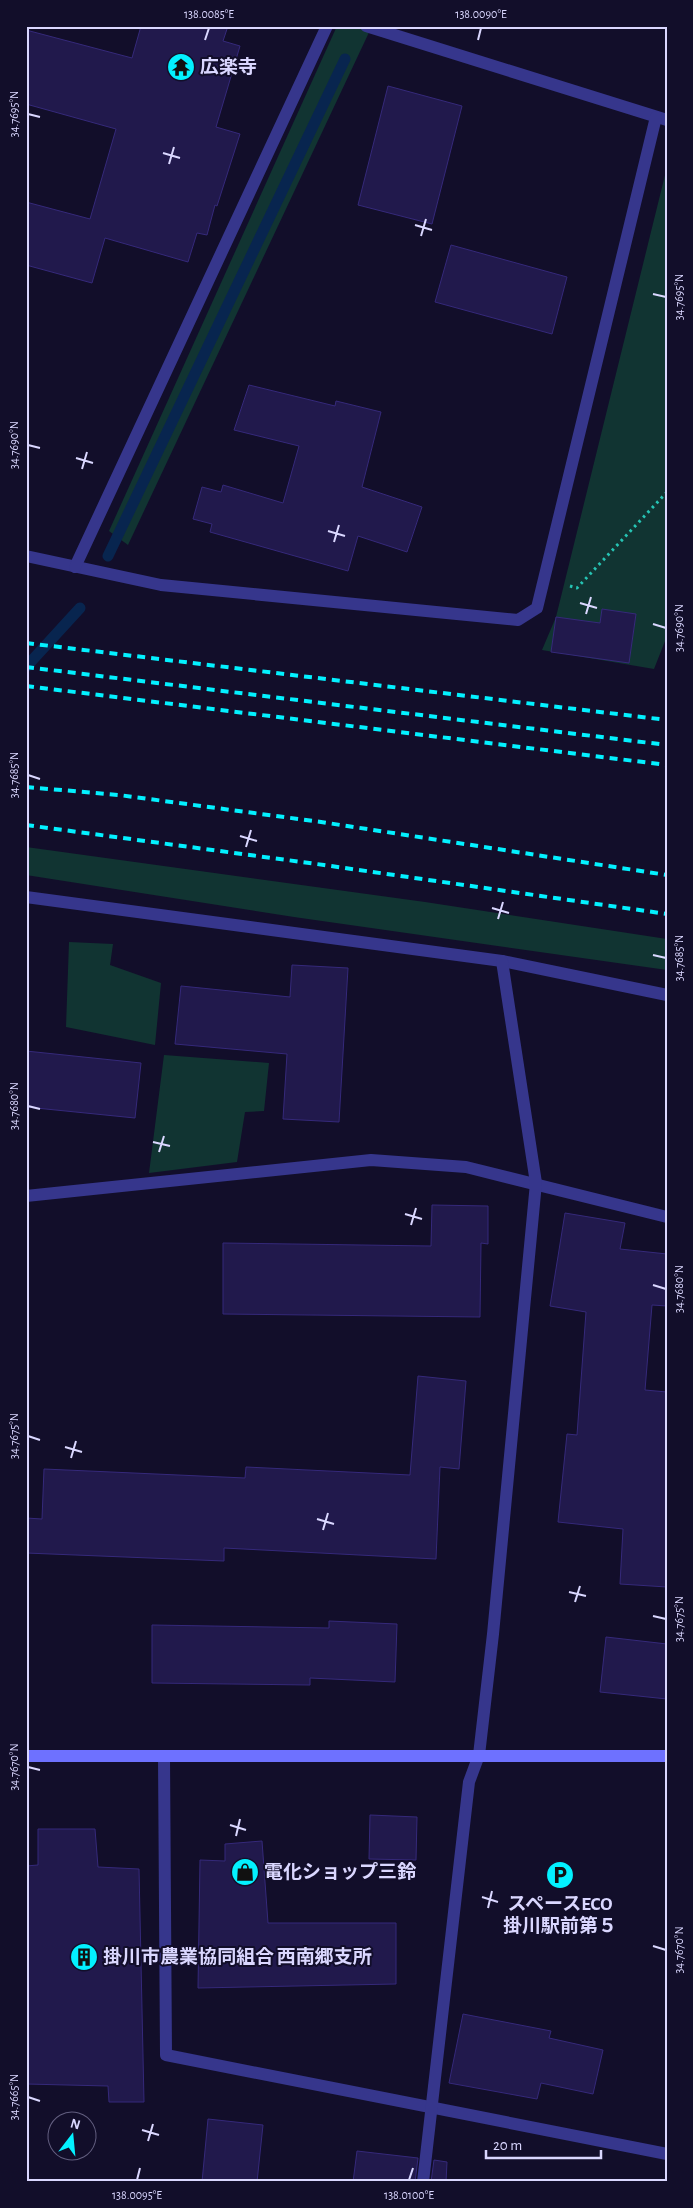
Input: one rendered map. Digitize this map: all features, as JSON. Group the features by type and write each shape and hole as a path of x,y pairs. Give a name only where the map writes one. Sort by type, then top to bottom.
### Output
{"street":[{"path":"80,568 327,26"},
{"path":"26,556 161,585 518,620 537,608 661,119 366,26"},
{"path":"26,897 502,962 667,995"},
{"path":"423,2182 430,2108 469,1782 479,1755 493,1634 536,1183 502,962"},
{"path":"26,1196 372,1160 466,1166 667,1217"},
{"path":"26,1756 667,1756"},
{"path":"164,1757 166,2055 667,2154"}],"path":[{"path":"545,582 577,588 667,492"}],"green space":[{"path":"337,26 372,26 128,545 109,531"},
{"path":"667,167 667,636 654,669 542,650 556,617"},
{"path":"26,847 425,902 667,939 667,970 294,917 26,875"},
{"path":"69,942 113,944 110,965 161,983 155,1045 66,1027"},
{"path":"164,1055 269,1063 264,1111 245,1112 237,1162 149,1173"}],"building":[{"path":"141,26 228,26 223,41 240,46 216,127 240,134 217,206 215,205 207,235 197,233 188,262 105,238 92,283 26,265 26,202 90,219 116,129 26,104 26,30 132,58"},
{"path":"388,86 462,106 432,224 358,205"},
{"path":"451,245 567,277 552,334 435,302"},
{"path":"249,385 335,406 336,401 381,412 362,487 422,507 407,552 358,536 348,571 210,532 212,524 193,519 202,487 221,492 223,485 283,503 299,446 234,430"},
{"path":"602,609 636,614 629,663 551,652 556,617 600,623"},
{"path":"292,965 348,968 339,1122 283,1119 287,1054 175,1044 181,986 290,997"},
{"path":"26,1051 141,1063 135,1118 26,1107"},
{"path":"432,1205 488,1206 488,1244 481,1243 480,1317 223,1314 223,1243 431,1246"},
{"path":"565,1213 625,1223 620,1249 667,1254 667,1306 652,1305 645,1390 667,1392 667,1587 620,1584 623,1529 558,1522 567,1434 577,1435 586,1312 550,1306"},
{"path":"418,1376 466,1381 459,1469 440,1467 436,1559 224,1548 224,1561 26,1553 26,1518 42,1519 44,1469 245,1478 246,1467 410,1475"},
{"path":"329,1621 397,1624 395,1682 310,1678 310,1685 152,1683 152,1625 329,1628"},
{"path":"606,1637 667,1644 667,1699 600,1692"},
{"path":"370,1815 417,1817 416,1860 369,1859"},
{"name":"掛川市農業協同組合 西南郷支所","path":"38,1829 95,1829 98,1867 139,1869 144,2102 109,2102 108,2086 26,2084 26,1866 38,1865"},
{"path":"262,1841 268,1923 396,1923 396,1984 198,1988 200,1860 225,1861 225,1844"},
{"path":"463,2014 551,2031 549,2038 603,2050 593,2094 541,2083 537,2099 449,2083"},
{"path":"208,2119 263,2125 257,2182 202,2182"},
{"path":"357,2151 418,2158 415,2182 353,2182"},
{"path":"434,2160 447,2162 446,2182 431,2182"}],"waterway":[{"path":"108,556 345,59"},
{"path":"26,667 80,608"}],"railway":[{"path":"26,643 667,720"},
{"path":"26,667 667,745"},
{"path":"26,686 667,765"},
{"path":"26,787 119,795 321,822 667,875"},
{"path":"26,825 667,914"}],"place":[{"name":"広楽寺","path":"181,67"},
{"name":"電化ショップ三鈴","path":"245,1872"},
{"name":"スペースECO 掛川駅前第５","path":"560,1875"},
{"name":"掛川市農業協同組合 西南郷支所","path":"84,1957"}]}
